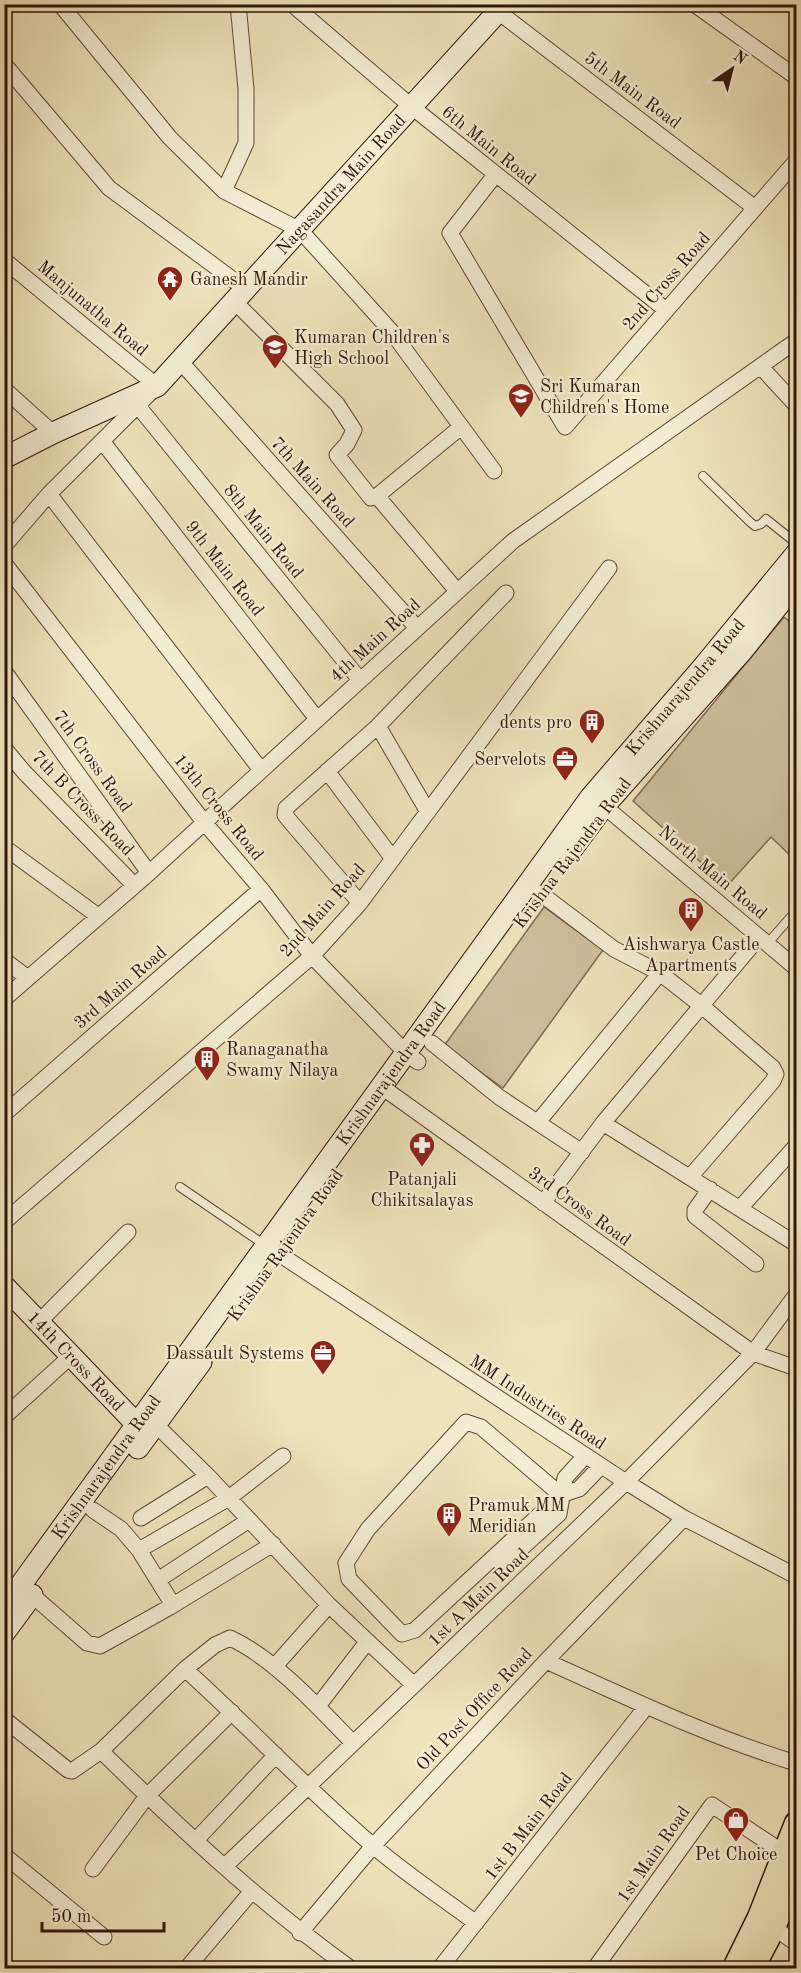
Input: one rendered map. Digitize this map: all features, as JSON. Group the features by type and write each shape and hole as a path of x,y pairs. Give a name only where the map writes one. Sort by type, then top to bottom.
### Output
{"main road":[{"name":"Nagasandra Main Road","path":"157,386 412,107 497,7"},
{"path":"4,459 53,433 157,386"},
{"name":"Krishnarajendra Road","path":"4,1608 146,1425 388,1091 591,797 796,555"},
{"name":"Krishna Rajendra Road","path":"412,1057 432,1043 604,806 742,651 796,583"},
{"name":"14th Cross Road","path":"6,1289 40,1321 71,1356 146,1425"},
{"path":"4,1633 93,1510 146,1425"},
{"path":"753,1968 774,1928 790,1863 796,1823"},
{"path":"734,1968 759,1917 790,1863"}],"street":[{"path":"60,4 170,138 224,191 300,230 391,332 494,471"},
{"path":"224,191 246,143 246,89 238,4"},
{"name":"6th Main Road","path":"292,4 495,175 666,310"},
{"path":"694,4 796,77"},
{"name":"5th Main Road","path":"497,7 755,208"},
{"path":"4,64 110,188 241,296 337,404 354,430 347,444 337,455 371,498 377,496 461,427"},
{"name":"2nd Cross Road","path":"495,175 450,233 565,427 796,161"},
{"name":"Manjunatha Road","path":"4,260 157,386"},
{"name":"4th Main Road","path":"4,999 149,873 513,541 796,341"},
{"name":"7th Main Road","path":"180,361 417,628"},
{"path":"761,367 796,405"},
{"name":"Nagasandra Main Road","path":"4,546 49,494 157,386"},
{"path":"4,389 53,433"},
{"name":"8th Main Road","path":"138,406 360,680"},
{"name":"9th Main Road","path":"102,441 317,719"},
{"path":"49,494 261,770"},
{"path":"377,496 457,591"},
{"name":"13th Cross Road","path":"4,563 204,822 261,889 312,956 412,1057"},
{"name":"2nd Main Road","path":"4,1222 312,956 360,903 609,568"},
{"path":"360,903 285,815 286,808 378,726 506,593"},
{"name":"7th Cross Road","path":"4,671 149,873"},
{"path":"378,726 428,812"},
{"name":"7th B Cross Road","path":"4,748 24,772 134,885"},
{"path":"327,771 393,859"},
{"name":"North Main Road","path":"604,806 796,968"},
{"path":"4,847 98,916"},
{"name":"3rd Main Road","path":"4,1114 261,889"},
{"path":"540,893 614,949 660,973 773,1068 776,1074 773,1081 690,1177"},
{"path":"543,1203 603,1123 702,1006 763,940"},
{"path":"4,960 28,978"},
{"path":"538,1122 660,973"},
{"path":"432,1043 499,1097 582,1152"},
{"name":"3rd Cross Road","path":"388,1091 755,1354 796,1368"},
{"path":"603,1123 796,1244"},
{"path":"741,1208 796,1146"},
{"path":"710,1190 695,1210 695,1216 756,1264"},
{"path":"40,1321 128,1232"},
{"name":"MM Industries Road","path":"272,1250 626,1482 684,1518 796,1576"},
{"name":"1st A Main Road","path":"225,1866 626,1482 755,1354 796,1294"},
{"path":"4,1417 71,1356"},
{"path":"561,1495 481,1427 466,1422 368,1529 345,1563 349,1579 402,1634 415,1630 561,1495 579,1488 601,1466"},
{"path":"146,1425 208,1476 329,1605 414,1685"},
{"path":"139,1550 229,1498 284,1456"},
{"path":"502,1566 559,1514 565,1478 585,1456"},
{"path":"141,1518 208,1476"},
{"path":"93,1510 122,1529 139,1550 173,1605"},
{"name":"Old Post Office Road","path":"300,1933 373,1846 684,1518"},
{"path":"158,1580 249,1520"},
{"path":"32,1595 87,1643 100,1646 273,1545"},
{"path":"274,1667 329,1605"},
{"path":"4,1719 72,1771 101,1751 185,1669 215,1645 230,1638 274,1667 318,1706 353,1743"},
{"path":"318,1706 367,1642"},
{"path":"546,1661 646,1707 752,1749 796,1762"},
{"path":"185,1669 373,1846 476,1923"},
{"name":"1st B Main Road","path":"440,1968 646,1707"},
{"path":"93,1869 147,1796 232,1712"},
{"path":"101,1751 147,1796 300,1933 350,1968"},
{"path":"196,1840 276,1755"},
{"name":"1st Main Road","path":"595,1968 712,1805 790,1863"},
{"path":"4,1855 105,1937"},
{"path":"187,1968 252,1891"},
{"path":"774,1928 796,1943"}],"lane":[{"path":"703,476 755,526 761,525 766,519 796,543"},
{"path":"763,940 796,911"},
{"path":"180,1187 272,1250"}],"shaded area":[{"path":"784,617 796,627 796,861 771,837 727,886 633,801"},
{"path":"544,907 603,950 503,1088 444,1046"}],"place":[{"name":"Ganesh Mandir","path":"170,302"},
{"name":"Kumaran Children's High School","path":"275,370"},
{"name":"Sri Kumaran Children's Home","path":"521,419"},
{"name":"dents pro","path":"592,745"},
{"name":"Servelots","path":"565,782"},
{"name":"Aishwarya Castle Apartments","path":"691,933"},
{"name":"Ranaganatha Swamy Nilaya","path":"207,1082"},
{"name":"Patanjali Chikitsalayas","path":"422,1168"},
{"name":"Dassault Systems","path":"323,1376"},
{"name":"Pramuk MM Meridian","path":"449,1538"},
{"name":"Pet Choice","path":"736,1843"}]}
